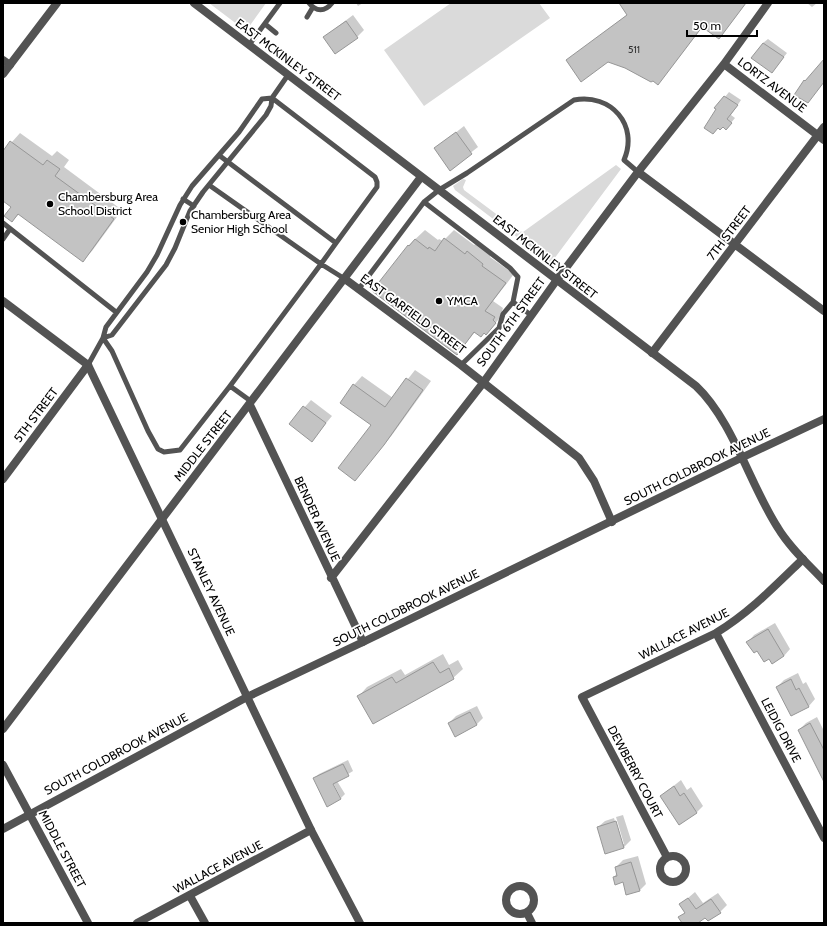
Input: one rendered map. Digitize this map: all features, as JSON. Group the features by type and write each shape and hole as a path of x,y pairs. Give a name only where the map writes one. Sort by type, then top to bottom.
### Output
{"street":[{"path":"3,74 6,63 57,3"},
{"name":"EAST MCKINLEY STREET","path":"194,3 652,353 706,396 715,407 778,528 803,559 824,580"},
{"name":"SOUTH 6TH STREET","path":"331,578 483,383 556,281 638,172 724,64 768,3"},
{"name":"LORTZ AVENUE","path":"724,64 821,138"},
{"name":"7TH STREET","path":"652,353 735,244 821,138 824,127"},
{"path":"638,172 824,311"},
{"name":"MIDDLE STREET","path":"3,729 421,177"},
{"name":"EAST GARFIELD STREET","path":"345,279 461,365 579,458 594,481 612,522"},
{"name":"STANLEY AVENUE","path":"3,301 88,366 311,830 360,923"},
{"name":"5TH STREET","path":"3,479 88,366"},
{"name":"BENDER AVENUE","path":"251,403 331,578 363,642"},
{"name":"SOUTH COLDBROOK AVENUE","path":"3,829 247,696 363,642 824,419"},
{"name":"WALLACE AVENUE","path":"582,698 716,633 737,621 757,604 803,559"},
{"name":"LEIDIG DRIVE","path":"716,633 824,838"},
{"name":"DEWBERRY COURT","path":"582,698 667,857"},
{"name":"MIDDLE STREET","path":"3,766 88,923"},
{"name":"WALLACE AVENUE","path":"137,923 311,830"},
{"path":"190,896 204,923"},
{"path":"527,913 532,923"}],"lane":[{"path":"249,45 280,3"},
{"path":"309,3 313,8 324,9 332,3"},
{"path":"307,17 313,8"},
{"path":"265,24 276,33"},
{"path":"103,338 112,335 166,265 194,206 209,185 266,115 271,106 272,98 288,75"},
{"path":"88,366 103,338 106,327 147,272 157,255 183,199 196,181 220,156 262,99 272,98 374,177 377,182 377,187 336,243 230,386 180,450 164,452 158,449 148,431 112,351 103,338"},
{"path":"358,290 424,202 438,190 467,173 568,104 579,99 598,101 609,106 620,115 628,134 629,143 624,160 638,172"},
{"path":"220,156 336,243"},
{"path":"209,185 320,264 345,279"},
{"path":"183,199 194,206"},
{"path":"424,202 510,268 518,277 514,302 503,314 500,328 461,365"},
{"path":"3,223 116,312"},
{"path":"3,238 10,229"},
{"path":"514,302 531,315"},
{"path":"230,386 251,403"}],"shaded area":[{"path":"209,3 266,3 246,31"},
{"path":"451,3 539,3 550,18 424,106 384,50"},
{"path":"616,165 621,169 551,263 455,190 453,186 463,179 466,180 463,187 464,190 519,231 523,232"}],"building":[{"path":"619,3 746,3 719,39 702,27 658,85 653,81 651,82 625,68 608,62 581,82 566,60 627,15"},
{"path":"346,21 358,38 335,54 323,37"},
{"path":"763,43 784,57 772,73 751,58"},
{"path":"824,59 824,82 808,103 794,95 804,80 805,81"},
{"path":"724,96 738,105 727,119 732,123 726,130 723,127 720,130 718,128 713,134 704,128 716,109 714,108"},
{"path":"456,132 472,154 450,171 434,148"},
{"name":"Chambersburg Area School District","path":"10,141 43,165 47,160 60,169 55,176 114,219 83,262 18,214 12,222 4,216 11,207 3,201 3,151"},
{"name":"YMCA","path":"444,238 465,254 467,251 483,264 482,266 506,283 485,311 495,317 493,320 496,323 486,335 484,333 481,337 474,332 457,355 372,291 408,245 409,246 415,239 428,249 429,247 435,251"},
{"path":"406,378 423,390 384,445 355,481 338,468 371,425 340,403 353,384 385,407"},
{"path":"303,406 326,423 312,442 289,424"},
{"path":"768,629 784,656 772,664 769,659 764,662 757,651 754,653 746,642"},
{"path":"433,662 440,673 449,668 454,679 373,724 357,696 392,677 396,683"},
{"path":"791,679 796,690 799,688 809,707 791,716 776,687"},
{"path":"470,712 477,725 455,737 448,723"},
{"path":"810,723 824,750 824,782 798,730"},
{"path":"343,764 349,776 333,784 341,799 327,807 313,778"},
{"path":"674,786 680,796 684,793 697,813 679,825 660,796"},
{"path":"616,821 624,848 605,854 597,827"},
{"path":"631,862 640,891 626,895 623,882 615,885 613,877 617,876 615,867"},
{"path":"688,898 696,909 711,899 721,913 708,921 705,918 698,923 682,923 678,917 685,913 679,904"}],"place":[{"name":"Chambersburg Area School District","path":"50,204"},
{"name":"Chambersburg Area Senior High School","path":"183,222"},
{"name":"YMCA","path":"439,301"}]}
